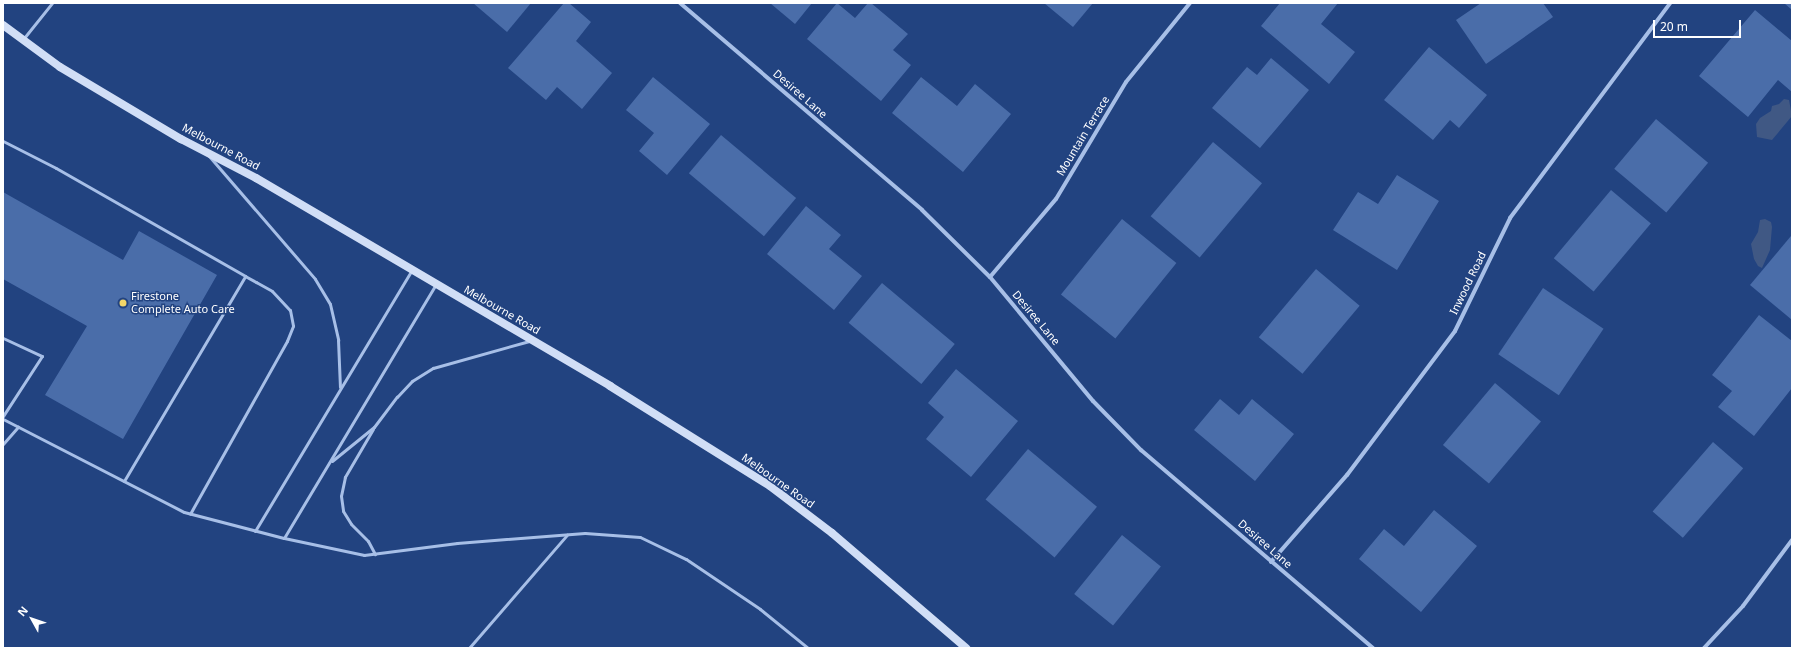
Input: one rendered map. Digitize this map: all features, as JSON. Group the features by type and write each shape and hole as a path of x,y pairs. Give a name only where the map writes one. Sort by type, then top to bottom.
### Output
{"main road":[{"name":"Melbourne Road","path":"3,25 60,67 204,151 256,178 610,386 770,486 832,533 966,648"}],"street":[{"name":"Desiree Lane","path":"680,3 922,210 990,277 1093,401 1141,450 1373,648"},
{"name":"Mountain Terrace","path":"990,277 1056,198 1126,82 1190,3"},
{"name":"Inwood Road","path":"1271,562 1347,475 1455,331 1510,218 1670,3"},
{"path":"1704,648 1743,606 1792,540"}],"lane":[{"path":"22,40 52,3"},
{"path":"3,141 56,168 272,291 290,310 293,326 287,341 190,514"},
{"path":"204,151 315,279 330,304 338,340 340,387"},
{"path":"255,531 340,387 412,270"},
{"path":"124,481 245,276"},
{"path":"284,538 436,284"},
{"path":"3,338 42,356 3,416"},
{"path":"375,554 368,541 351,524 343,511 341,496 345,477 374,427 397,396 412,381 433,368 532,340"},
{"path":"3,420 190,514 284,538 364,555 457,543 585,533 640,537 686,559 760,609 808,648"},
{"path":"3,444 18,427"},
{"path":"329,464 374,427"},
{"path":"469,648 567,535"}],"water":[{"path":"1784,99 1789,100 1792,116 1772,140 1757,137 1756,124 1760,118 1771,111 1772,106 1779,104"},
{"path":"1765,219 1771,222 1772,227 1770,250 1762,268 1758,266 1754,259 1751,244 1758,232 1760,220"}],"building":[{"path":"473,3 531,3 507,32"},
{"path":"564,3 569,3 591,22 576,41 612,73 582,109 557,87 546,100 508,68"},
{"path":"770,3 812,3 795,24"},
{"path":"837,3 855,18 868,3 871,3 908,34 893,50 911,65 881,101 807,39"},
{"path":"1044,3 1093,3 1073,27"},
{"path":"1280,3 1338,3 1321,24 1355,52 1329,84 1261,26"},
{"path":"1481,3 1543,3 1553,17 1486,64 1456,20"},
{"path":"1784,3 1792,3 1792,10"},
{"path":"1755,10 1792,41 1792,92 1778,80 1748,117 1699,76"},
{"path":"1429,47 1487,95 1459,128 1450,120 1433,140 1384,100"},
{"path":"1271,58 1309,90 1260,148 1212,108 1247,67 1257,75"},
{"path":"653,77 710,124 667,175 639,151 654,133 626,110"},
{"path":"921,77 957,106 975,84 1011,114 963,172 892,113"},
{"path":"1656,119 1708,163 1666,213 1614,169"},
{"path":"721,135 796,198 764,236 689,173"},
{"path":"1213,142 1262,183 1200,257 1151,216"},
{"path":"1397,175 1439,201 1397,270 1333,230 1358,192 1378,204"},
{"path":"1611,190 1651,223 1594,292 1554,258"},
{"name":"Firestone Complete Auto Care","path":"3,192 123,260 139,231 217,275 123,439 45,395 87,326 3,279"},
{"path":"806,206 841,235 829,249 862,276 834,310 767,254"},
{"path":"1122,219 1176,263 1115,338 1061,294"},
{"path":"1791,236 1792,237 1792,320 1750,285"},
{"path":"1316,269 1360,306 1302,374 1259,337"},
{"path":"882,283 955,344 921,384 849,323"},
{"path":"1543,288 1604,329 1559,395 1498,354"},
{"path":"1759,315 1792,341 1792,388 1754,436 1718,407 1732,391 1712,375"},
{"path":"956,369 1018,421 971,477 926,439 944,417 928,403"},
{"path":"1495,383 1541,422 1489,484 1443,445"},
{"path":"1220,399 1239,415 1252,399 1294,434 1255,481 1194,430"},
{"path":"1713,442 1743,468 1683,538 1653,511"},
{"path":"1028,449 1097,507 1055,557 986,500"},
{"path":"1434,510 1477,546 1421,612 1359,559 1384,529 1404,546"},
{"path":"1122,535 1161,566 1113,626 1074,594"}],"place":[{"name":"Firestone Complete Auto Care","path":"123,303"}]}
